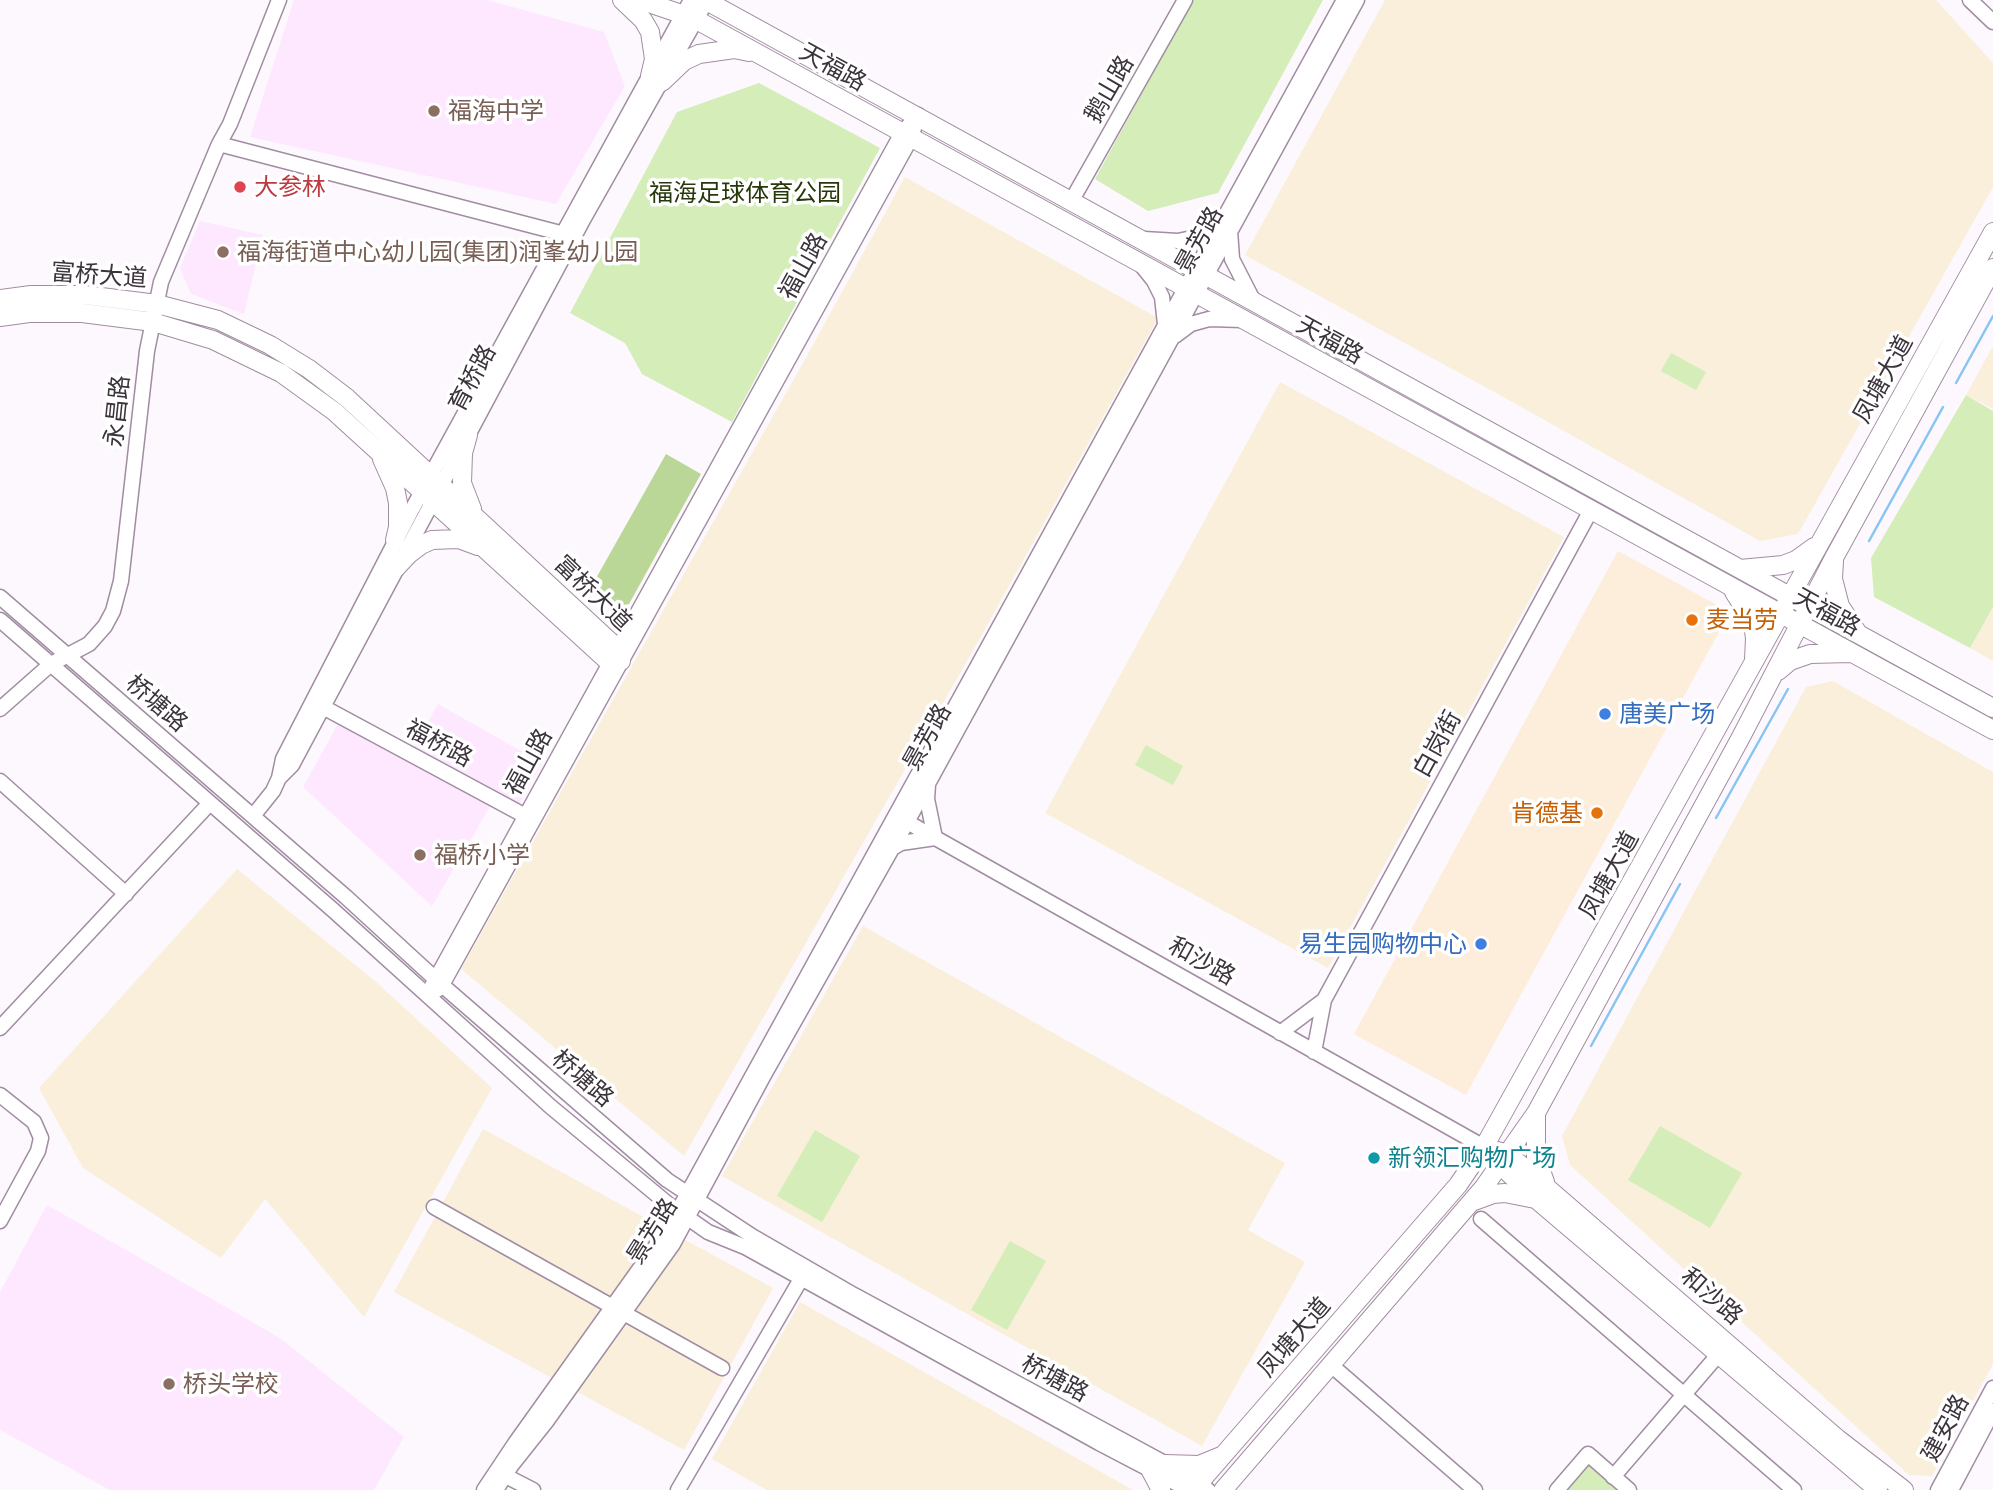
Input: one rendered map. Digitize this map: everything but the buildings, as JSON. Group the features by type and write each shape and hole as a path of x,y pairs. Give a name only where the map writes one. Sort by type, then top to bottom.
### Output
{"main road":[{"path":"622,0 643,20 650,32 656,79 684,61 716,50 734,49 767,58"},
{"name":"天福路","path":"640,0 690,11 767,58 906,136 1993,730"},
{"name":"天福路","path":"706,0 1993,708"},
{"name":"凤塘大道","path":"1197,1488 1458,1185 1484,1147 1993,232"},
{"name":"凤塘大道","path":"1223,1490 1504,1161 1536,1112 1835,555 1993,268"},
{"name":"富桥大道","path":"0,299 31,295 76,295 155,313 261,362 299,385 335,412 376,450 477,518 616,657"},
{"name":"富桥大道","path":"0,317 29,313 155,313 218,320 270,345 348,398 489,552 616,657"},
{"path":"468,435 463,453 462,483 477,518"},
{"path":"376,450 395,488 399,514 396,540"},
{"path":"396,568 421,545 444,538 459,539 489,552"},
{"path":"1740,569 1783,565 1819,542"},
{"path":"1835,555 1833,579 1836,593 1847,619 1859,635"},
{"path":"1730,586 1747,611 1752,624 1755,638 1751,670"},
{"path":"1767,685 1779,670 1797,657 1851,653"},
{"path":"1465,1207 1479,1198 1493,1194 1544,1195 1536,1157 1536,1112"},
{"name":"和沙路","path":"1484,1147 1838,1439 1905,1490"},
{"name":"和沙路","path":"1544,1195 1718,1355 1878,1490"},
{"path":"1161,1490 1158,1467 1199,1465 1211,1462 1227,1452"}],"street":[{"name":"永昌路","path":"219,144 222,121 269,0"},
{"name":"永昌路","path":"0,709 51,664 89,643 105,626 118,597 147,351 161,282 230,124 279,0"},
{"name":"育桥路","path":"253,816 273,791 283,759 396,540 468,435 584,218 690,11 706,0"},
{"name":"鹅山路","path":"1072,200 1185,0"},
{"name":"景芳路","path":"1225,228 1344,0"},
{"name":"景芳路","path":"692,1198 891,849 901,819 928,783 1171,339 1190,291 1357,0"},
{"path":"1970,0 1993,22"},
{"name":"育桥路","path":"279,778 292,765 396,568 431,488 564,234 656,79"},
{"name":"福山路","path":"427,997 439,982 616,657 918,115"},
{"path":"219,144 564,234"},
{"path":"1142,238 1178,241 1225,228 1232,259 1253,300"},
{"path":"1139,263 1154,281 1162,298 1165,324"},
{"name":"景芳路","path":"501,1473 619,1310 663,1238 683,1215 901,819 1165,324 1190,291"},
{"path":"1171,339 1191,324 1209,319 1243,320"},
{"path":"335,412 348,398"},
{"name":"白岗街","path":"1324,1000 1591,510"},
{"name":"桥塘路","path":"0,597 253,816 616,1138 692,1198 854,1295 1158,1467"},
{"name":"桥塘路","path":"0,620 333,910 551,1107 683,1215 708,1231 745,1247 1197,1488"},
{"name":"福桥路","path":"323,707 529,818"},
{"path":"0,781 126,894"},
{"path":"891,849 901,843 935,838 927,799 928,783"},
{"path":"0,1028 210,803"},
{"name":"和沙路","path":"901,819 1484,1147"},
{"path":"1280,1032 1324,1000"},
{"path":"1314,1052 1324,1000"},
{"path":"0,1095 34,1122 41,1138 38,1151 0,1222"},
{"path":"434,1207 722,1368"},
{"path":"1480,1219 1794,1490"},
{"path":"678,1490 772,1329 797,1277"},
{"path":"1614,1477 1718,1355"},
{"path":"1331,1365 1475,1490"},
{"name":"建安路","path":"1938,1490 1993,1388"},
{"name":"建安路","path":"1951,1490 1993,1411"},
{"path":"1557,1490 1588,1454 1629,1490"},
{"path":"484,1490 501,1473"},
{"path":"496,1490 501,1473"},
{"path":"501,1473 533,1490"}],"shaded area":[{"name":"福海中学","path":"294,0 487,0 604,32 625,86 556,204 250,137"},
{"path":"1385,0 1936,0 1993,63 1993,187 1798,534 1760,541 1245,255"},
{"path":"905,177 1158,318 975,647 684,1156 461,969"},
{"name":"福海街道中心幼儿园(集团)润峯幼儿园","path":"200,221 263,235 244,314 191,294 180,268"},
{"path":"1993,346 1993,409 1966,395"},
{"path":"1280,382 1564,537 1328,968 1045,813"},
{"path":"1618,551 1730,612 1466,1095 1354,1034"},
{"path":"1993,607 1993,661 1970,648"},
{"path":"1833,681 1993,772 1993,1364 1932,1476 1909,1475 1570,1165 1562,1136 1806,687"},
{"path":"438,704 542,763 518,806 414,746"},
{"name":"福桥小学","path":"339,722 491,805 432,906 303,787"},
{"path":"237,869 376,982 492,1088 364,1317 265,1199 221,1258 83,1168 39,1088"},
{"path":"863,926 1285,1163 1248,1230 1305,1262 1202,1446 722,1176"},
{"path":"483,1129 773,1288 684,1450 394,1292"},
{"name":"桥头学校","path":"47,1205 280,1338 404,1437 374,1490 110,1490 0,1430 0,1292"},
{"path":"800,1302 1133,1490 767,1490 712,1459"}],"green space":[{"path":"1193,0 1323,0 1218,193 1148,211 1095,179"},
{"name":"福海足球体育公园","path":"759,83 880,148 732,422 642,374 625,343 570,313 677,112"},
{"path":"1671,353 1706,372 1696,390 1661,371"},
{"path":"1966,395 1993,411 1993,607 1970,648 1874,597 1871,558"},
{"path":"666,454 701,474 629,604 609,608 590,589"},
{"path":"1146,745 1183,766 1173,785 1135,765"},
{"path":"1660,1126 1742,1173 1710,1228 1628,1180"},
{"path":"815,1130 860,1156 822,1222 777,1196"},
{"path":"1010,1241 1046,1261 1007,1330 971,1310"},
{"path":"1588,1460 1622,1490 1562,1490"}],"waterway":[{"path":"1956,383 1993,316"},
{"path":"1869,541 1943,407"},
{"path":"1716,818 1788,689"},
{"path":"1591,1046 1680,884"}],"place":[{"name":"福海中学","path":"434,111"},
{"name":"大参林","path":"240,187"},
{"name":"福海街道中心幼儿园(集团)润峯幼儿园","path":"223,252"},
{"name":"麦当劳","path":"1692,620"},
{"name":"唐美广场","path":"1605,714"},
{"name":"肯德基","path":"1597,813"},
{"name":"福桥小学","path":"420,855"},
{"name":"易生园购物中心","path":"1481,944"},
{"name":"新领汇购物广场","path":"1374,1158"},
{"name":"桥头学校","path":"169,1384"}]}
